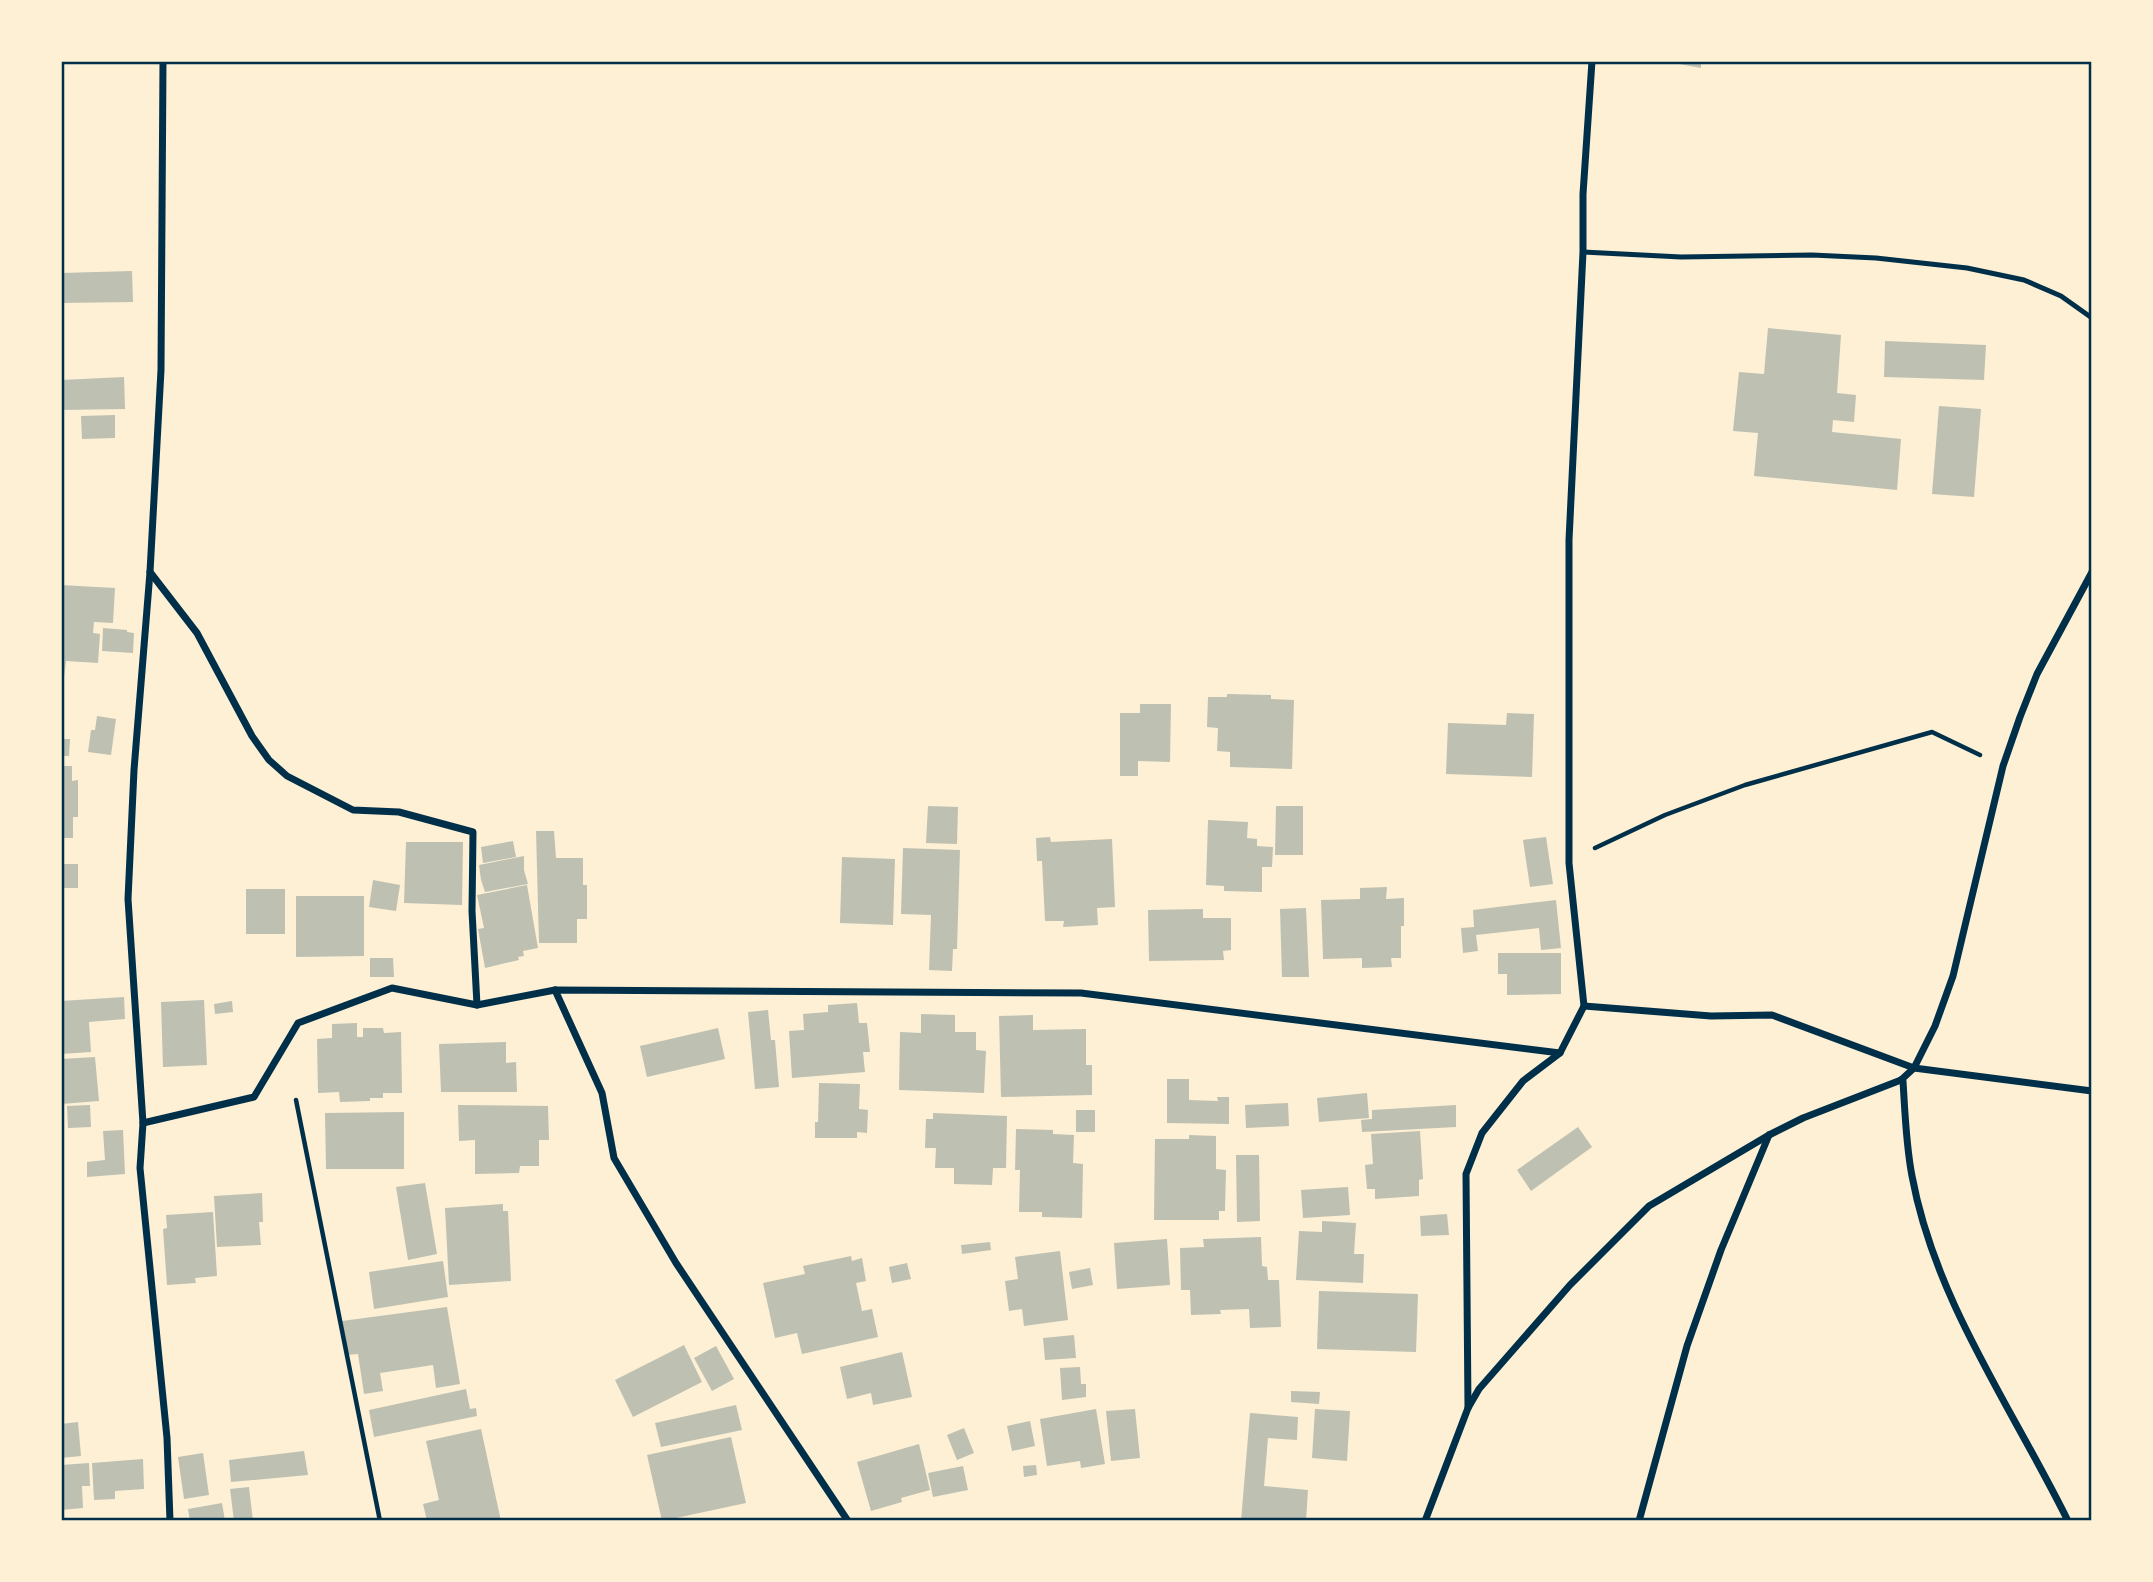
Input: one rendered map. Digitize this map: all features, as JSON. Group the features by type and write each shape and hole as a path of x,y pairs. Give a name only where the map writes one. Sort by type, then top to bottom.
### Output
{"street":[{"path":"163,61 161,370 128,899 143,1123 139,1168 167,1438 170,1521"},
{"path":"1468,1408 1466,1174 1482,1133 1522,1081 1560,1053 1584,1006 1569,863 1569,540 1583,252 1583,194 1592,61"},
{"path":"150,572 197,633 252,736 269,760 287,776 353,810 399,812 473,832 472,911 477,1005"},
{"path":"1425,1521 1468,1408 1496,1367 1570,1285 1649,1206 1769,1135 1803,1118 1901,1080 1914,1068 1935,1026 1952,976 2003,766 2037,674 2092,572"},
{"path":"143,1123 254,1097 298,1023 393,988 477,1005 555,990 1081,993 1560,1053"},
{"path":"555,990 602,1093 614,1158 676,1263 848,1521"},
{"path":"1584,1006 1712,1016 1772,1015 1914,1068 2092,1091"},
{"path":"1901,1080 1912,1178 1947,1289 2068,1521"},
{"path":"1639,1521 1687,1346 1721,1250 1769,1135"}],"lane":[{"path":"1583,252 1681,257 1812,255 1876,258 1968,268 2035,284 2061,296 2092,318"}],"path":[{"path":"1569,863 1608,840 1745,785 1932,732 2003,766"},
{"path":"296,1100 380,1521"}],"building":[{"path":"1663,61 1701,61 1701,68"},
{"path":"132,271 133,302 61,303 61,273"},
{"path":"1768,328 1841,335 1837,393 1856,395 1854,422 1833,420 1832,432 1901,439 1897,490 1754,476 1758,433 1733,431 1739,372 1764,374"},
{"path":"1885,341 1986,345 1984,380 1884,377"},
{"path":"124,377 125,409 61,410 61,380"},
{"path":"1939,406 1981,409 1974,497 1932,494"},
{"path":"115,415 115,438 82,439 81,416"},
{"path":"61,585 115,588 113,623 94,622 93,633 100,634 98,663 66,661 64,677 61,677"},
{"path":"103,628 134,633 133,653 102,651"},
{"path":"1227,694 1271,695 1271,699 1294,700 1292,769 1230,767 1230,752 1217,751 1218,728 1207,727 1208,697 1227,697"},
{"path":"1140,704 1171,704 1170,762 1138,761 1138,776 1120,776 1120,713 1140,713"},
{"path":"1507,713 1534,714 1532,777 1446,774 1448,723 1506,725"},
{"path":"97,716 116,719 111,755 88,752 91,730 95,730"},
{"path":"61,739 70,739 69,756 61,756"},
{"path":"61,766 72,766 72,781 78,780 78,817 73,817 73,838 61,838"},
{"path":"928,806 958,807 957,844 926,843"},
{"path":"1276,806 1303,806 1303,855 1275,855"},
{"path":"1208,820 1248,822 1247,838 1257,839 1257,846 1273,847 1272,867 1262,867 1262,892 1224,891 1224,886 1206,885"},
{"path":"536,831 554,831 556,858 583,858 583,885 587,885 587,919 577,919 577,943 539,943"},
{"path":"1050,837 1051,842 1112,839 1115,907 1097,908 1098,925 1063,927 1064,921 1045,921 1042,861 1037,861 1036,838"},
{"path":"1546,837 1553,884 1530,887 1523,840"},
{"path":"513,841 516,857 483,863 481,847"},
{"path":"406,842 463,842 462,905 404,903"},
{"path":"903,848 960,850 957,949 953,949 952,971 929,970 931,915 901,914"},
{"path":"524,856 528,884 485,892 479,865"},
{"path":"842,857 895,859 893,925 840,923"},
{"path":"61,864 78,864 78,888 61,888"},
{"path":"373,880 400,885 396,911 369,907"},
{"path":"527,885 538,948 523,951 524,956 518,957 519,960 485,968 478,929 484,928 477,895"},
{"path":"1387,887 1386,899 1404,898 1401,958 1391,958 1392,967 1362,968 1362,958 1323,959 1321,900 1360,899 1360,888"},
{"path":"246,889 285,889 285,934 246,934"},
{"path":"296,896 364,896 364,956 296,957"},
{"path":"1556,900 1561,948 1541,950 1539,928 1476,935 1478,951 1463,953 1461,928 1474,927 1473,910"},
{"path":"1306,908 1309,977 1282,977 1280,909"},
{"path":"1203,909 1203,918 1231,918 1231,950 1223,951 1224,960 1149,961 1148,910"},
{"path":"1498,953 1561,953 1561,994 1507,995 1507,974 1498,974"},
{"path":"370,958 393,958 394,977 370,977"},
{"path":"124,997 125,1019 89,1022 91,1052 61,1054 61,1001"},
{"path":"204,1000 207,1065 163,1067 161,1002"},
{"path":"232,1001 233,1012 215,1014 214,1004"},
{"path":"857,1003 859,1023 867,1023 870,1052 863,1052 865,1072 792,1078 789,1031 804,1030 803,1014 828,1012 828,1005"},
{"path":"768,1010 771,1040 775,1040 779,1087 755,1089 748,1012"},
{"path":"921,1014 955,1015 955,1032 976,1032 976,1050 986,1051 984,1093 899,1090 900,1032 921,1033"},
{"path":"1033,1015 1033,1030 1086,1029 1086,1065 1092,1065 1092,1095 1001,1097 999,1016"},
{"path":"357,1023 357,1037 363,1037 363,1028 383,1028 384,1033 401,1032 402,1093 383,1093 383,1098 370,1098 370,1101 340,1102 339,1092 318,1093 317,1039 332,1038 332,1024"},
{"path":"718,1028 725,1059 647,1077 640,1046"},
{"path":"506,1042 506,1063 516,1062 517,1092 441,1092 439,1044"},
{"path":"95,1057 99,1101 61,1104 61,1059"},
{"path":"1167,1079 1189,1079 1189,1100 1218,1101 1217,1097 1229,1097 1229,1124 1167,1123"},
{"path":"819,1083 860,1084 859,1109 868,1110 867,1133 857,1132 857,1138 815,1138"},
{"path":"1367,1093 1369,1118 1319,1122 1317,1098"},
{"path":"1288,1103 1289,1126 1246,1128 1245,1105"},
{"path":"90,1105 91,1127 68,1128 67,1106"},
{"path":"458,1105 548,1106 549,1140 539,1140 539,1166 520,1166 519,1173 475,1174 475,1140 459,1141"},
{"path":"1456,1105 1456,1127 1362,1132 1361,1120 1372,1119 1372,1110"},
{"path":"1076,1110 1095,1110 1095,1132 1076,1132"},
{"path":"404,1112 404,1169 326,1169 325,1113"},
{"path":"933,1113 1007,1116 1006,1168 993,1168 992,1185 954,1184 954,1168 935,1168 936,1148 925,1148 926,1119 933,1119"},
{"path":"1578,1127 1592,1147 1531,1191 1517,1170"},
{"path":"1016,1129 1053,1130 1053,1134 1074,1135 1073,1163 1083,1164 1082,1218 1042,1217 1042,1212 1019,1212 1020,1170 1015,1170"},
{"path":"123,1130 125,1174 87,1177 87,1162 105,1160 103,1131"},
{"path":"1420,1131 1423,1179 1419,1180 1419,1196 1375,1199 1375,1189 1367,1189 1365,1165 1373,1164 1371,1134"},
{"path":"1189,1135 1216,1136 1216,1169 1226,1170 1225,1211 1219,1211 1219,1220 1154,1220 1155,1139 1189,1139"},
{"path":"1236,1155 1259,1155 1260,1221 1237,1222"},
{"path":"425,1183 437,1254 408,1260 396,1187"},
{"path":"1348,1187 1350,1215 1303,1218 1301,1190"},
{"path":"262,1193 263,1222 259,1222 261,1245 217,1247 214,1196"},
{"path":"503,1204 503,1211 508,1211 511,1281 449,1285 445,1208"},
{"path":"213,1212 217,1276 195,1278 196,1283 167,1285 163,1229 167,1228 166,1215"},
{"path":"1447,1214 1449,1235 1421,1236 1420,1216"},
{"path":"1322,1221 1356,1223 1354,1254 1364,1254 1363,1283 1296,1280 1299,1231 1322,1232"},
{"path":"1261,1237 1262,1266 1267,1267 1268,1280 1279,1280 1281,1327 1250,1328 1249,1309 1191,1315 1190,1290 1181,1290 1180,1248 1204,1247 1203,1239"},
{"path":"1167,1239 1170,1285 1117,1289 1114,1243"},
{"path":"990,1242 991,1250 962,1254 961,1245"},
{"path":"1060,1251 1068,1320 1024,1326 1022,1309 1009,1311 1005,1281 1018,1279 1015,1257"},
{"path":"851,1256 852,1261 862,1258 866,1281 856,1283 862,1311 872,1309 878,1337 802,1354 797,1333 775,1338 763,1283 805,1274 803,1266"},
{"path":"443,1261 448,1297 374,1309 369,1272"},
{"path":"907,1263 911,1279 892,1283 889,1267"},
{"path":"1090,1268 1093,1285 1072,1289 1069,1272"},
{"path":"1319,1291 1418,1294 1416,1352 1317,1349"},
{"path":"447,1307 460,1384 436,1388 433,1365 380,1373 383,1391 364,1394 358,1354 347,1355 342,1321"},
{"path":"1074,1335 1076,1358 1045,1360 1043,1338"},
{"path":"684,1345 702,1382 633,1417 615,1380"},
{"path":"716,1346 734,1379 712,1391 694,1358"},
{"path":"902,1352 912,1397 873,1405 871,1393 847,1399 840,1367"},
{"path":"1080,1367 1081,1384 1086,1384 1086,1397 1062,1400 1060,1368"},
{"path":"466,1389 470,1409 476,1408 477,1416 374,1437 369,1410"},
{"path":"1291,1391 1320,1392 1319,1404 1291,1402"},
{"path":"736,1405 742,1430 661,1447 655,1423"},
{"path":"1096,1409 1105,1464 1081,1468 1080,1461 1047,1466 1040,1419"},
{"path":"1135,1409 1140,1458 1111,1461 1106,1411"},
{"path":"1315,1409 1350,1411 1347,1461 1312,1458"},
{"path":"1250,1413 1298,1417 1297,1440 1268,1438 1264,1486 1308,1490 1306,1521 1241,1521"},
{"path":"1030,1421 1035,1446 1012,1451 1007,1426"},
{"path":"78,1422 81,1456 61,1458 61,1424"},
{"path":"964,1428 974,1453 957,1460 947,1435"},
{"path":"481,1429 501,1521 427,1521 423,1504 439,1500 426,1441"},
{"path":"731,1437 746,1503 662,1521 647,1455"},
{"path":"919,1444 930,1490 901,1498 902,1502 871,1511 857,1462"},
{"path":"304,1451 308,1475 231,1482 229,1460"},
{"path":"203,1453 209,1495 184,1499 178,1457"},
{"path":"143,1459 144,1489 115,1491 115,1499 94,1500 92,1463"},
{"path":"89,1463 90,1486 82,1486 83,1508 61,1510 61,1465"},
{"path":"1036,1465 1037,1475 1024,1477 1023,1466"},
{"path":"963,1466 968,1490 933,1497 928,1473"},
{"path":"249,1487 253,1521 234,1521 230,1489"},
{"path":"222,1503 225,1521 190,1521 188,1509"}]}
